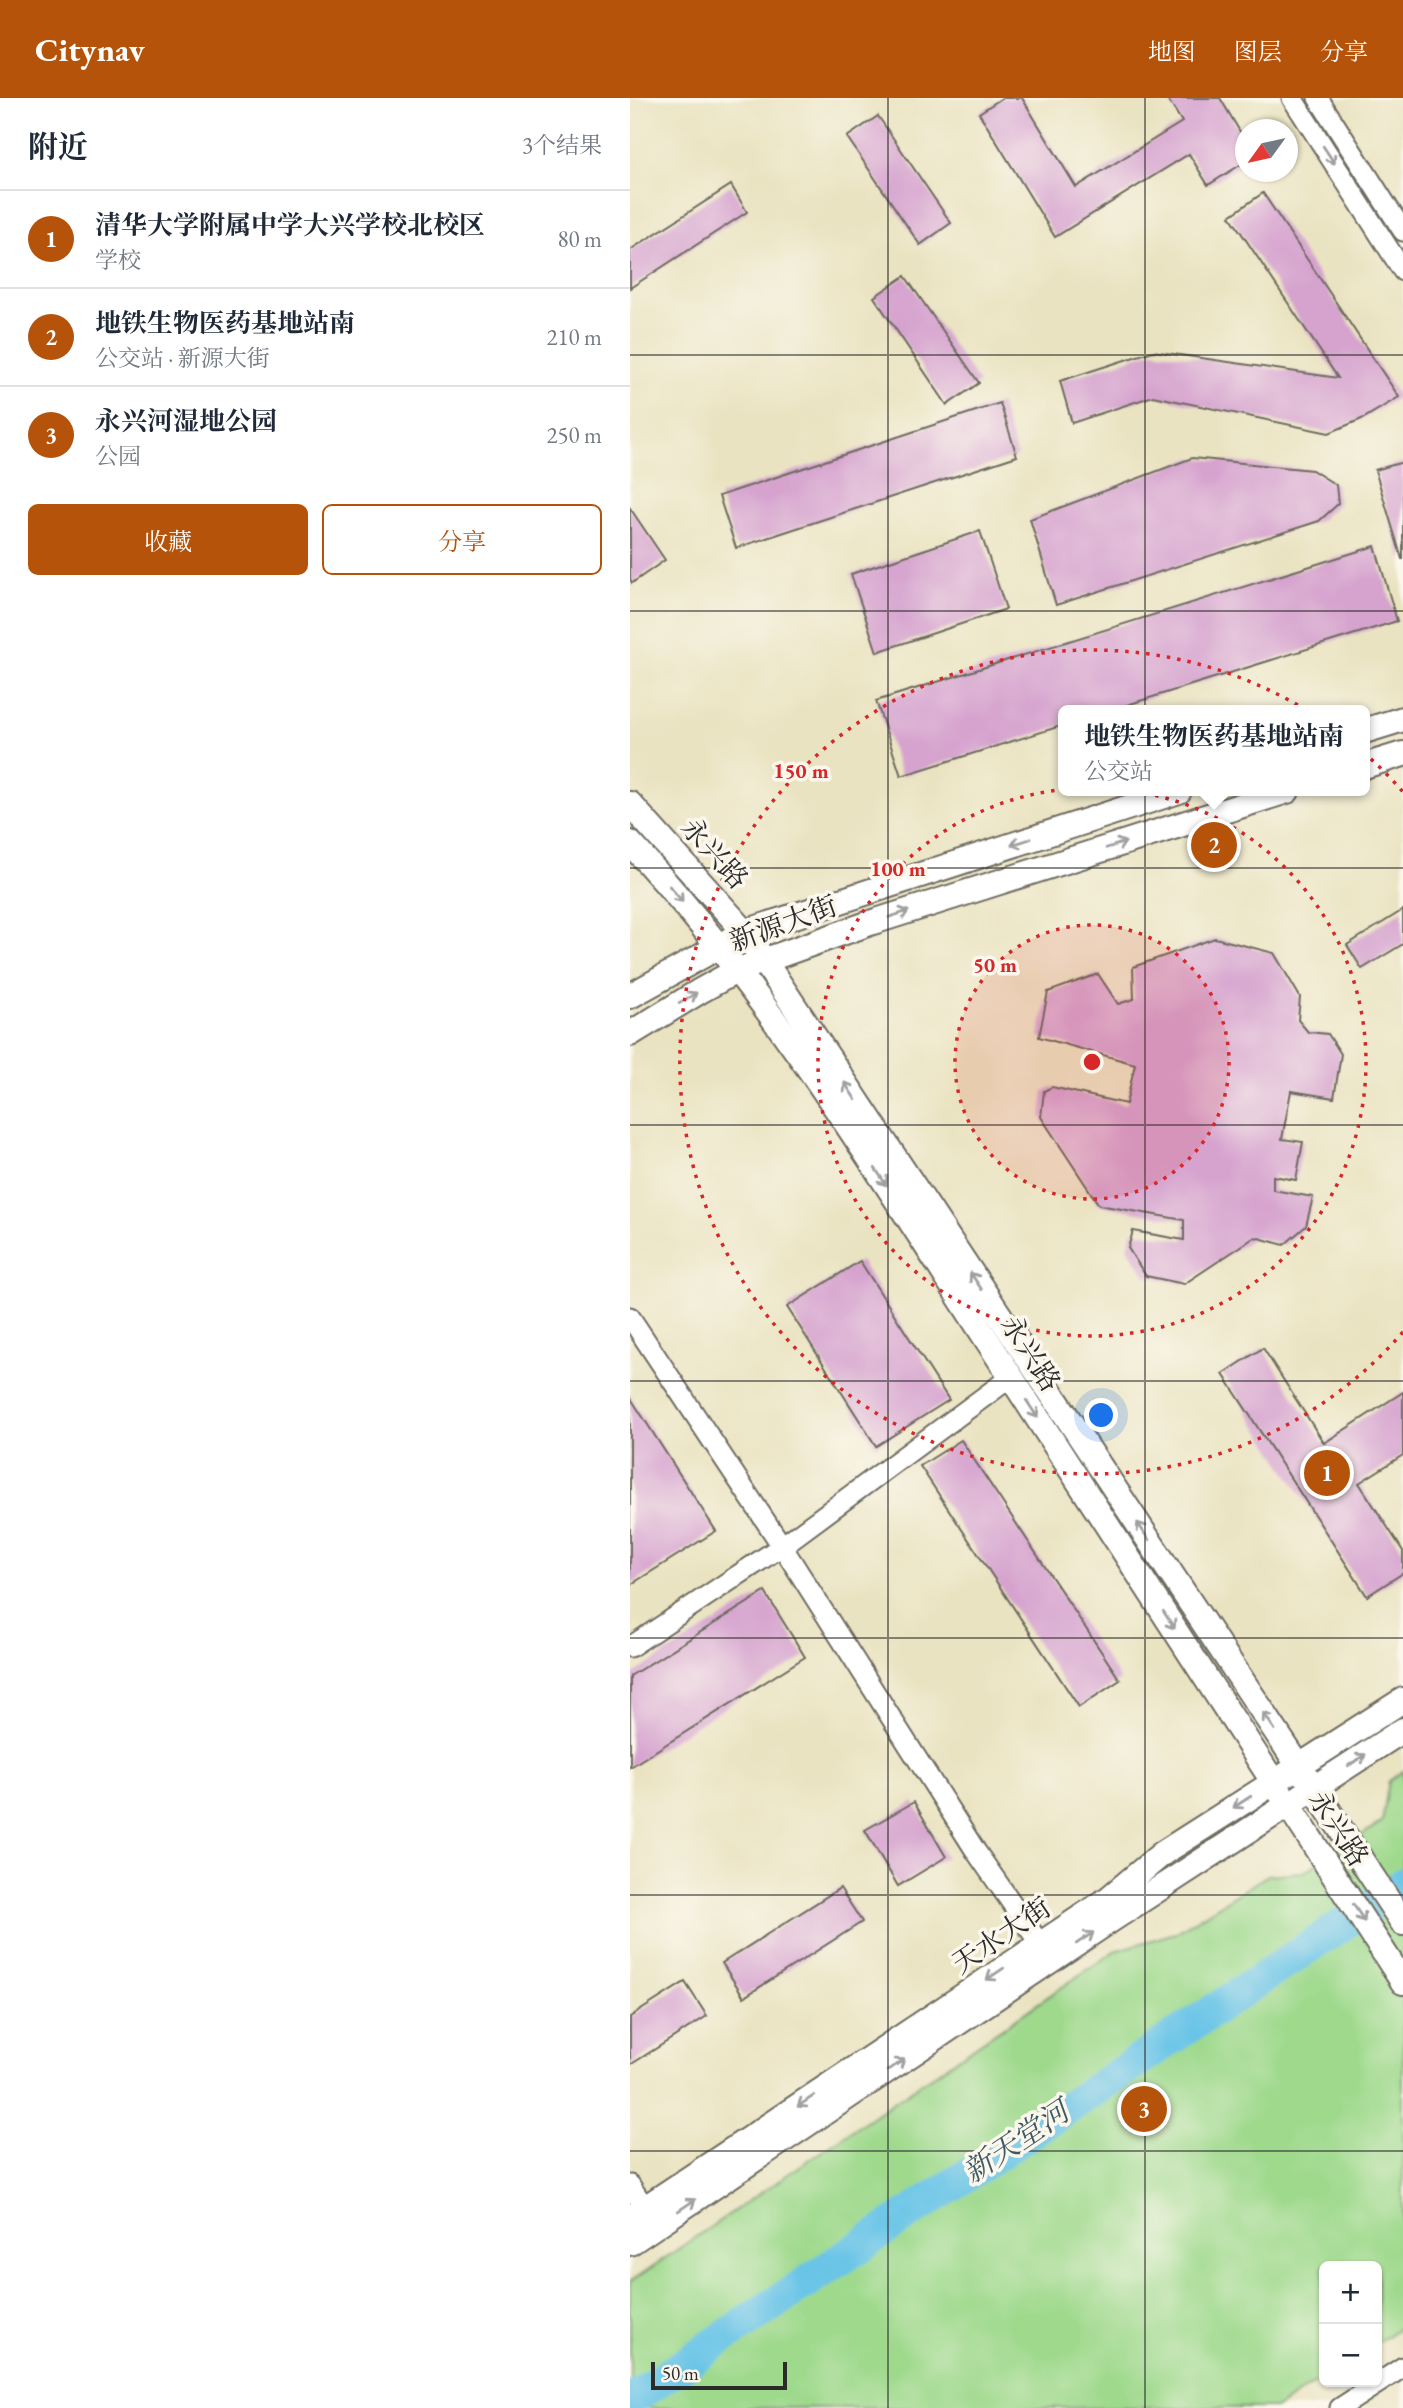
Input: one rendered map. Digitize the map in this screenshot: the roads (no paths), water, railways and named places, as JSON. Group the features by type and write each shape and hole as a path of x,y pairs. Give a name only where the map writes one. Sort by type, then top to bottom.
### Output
{"main road":[{"path":"1370,729 1403,719"},
{"path":"1370,764 1403,754"},
{"name":"新源大街","path":"630,996 745,932 1164,796"},
{"name":"新源大街","path":"630,1034 736,971 870,923 1271,796"},
{"name":"永兴路","path":"630,804 745,932 1403,1923"},
{"name":"永兴路","path":"630,843 720,947 884,1180 1400,1977"},
{"name":"天水大街","path":"637,2213 1107,1900 1163,1853 1403,1700"},
{"name":"天水大街","path":"630,2243 1108,1922 1403,1730"}],"street":[{"path":"1292,98 1403,271"},
{"path":"1318,98 1403,231"},
{"path":"630,1317 782,1546 977,1853 1039,1945"},
{"path":"630,1647 782,1546 1011,1377"},
{"path":"630,2185 637,2213"},
{"path":"1340,2408 1403,2367"}],"waterway":[{"name":"新天堂河","path":"630,2400 1403,1884"}],"place":[{"name":"地铁生物医药基地站南","path":"1214,845"},
{"name":"清华大学附属中学大兴学校北校区","path":"1327,1473"},
{"name":"永兴河湿地公园","path":"1144,2109"}]}
